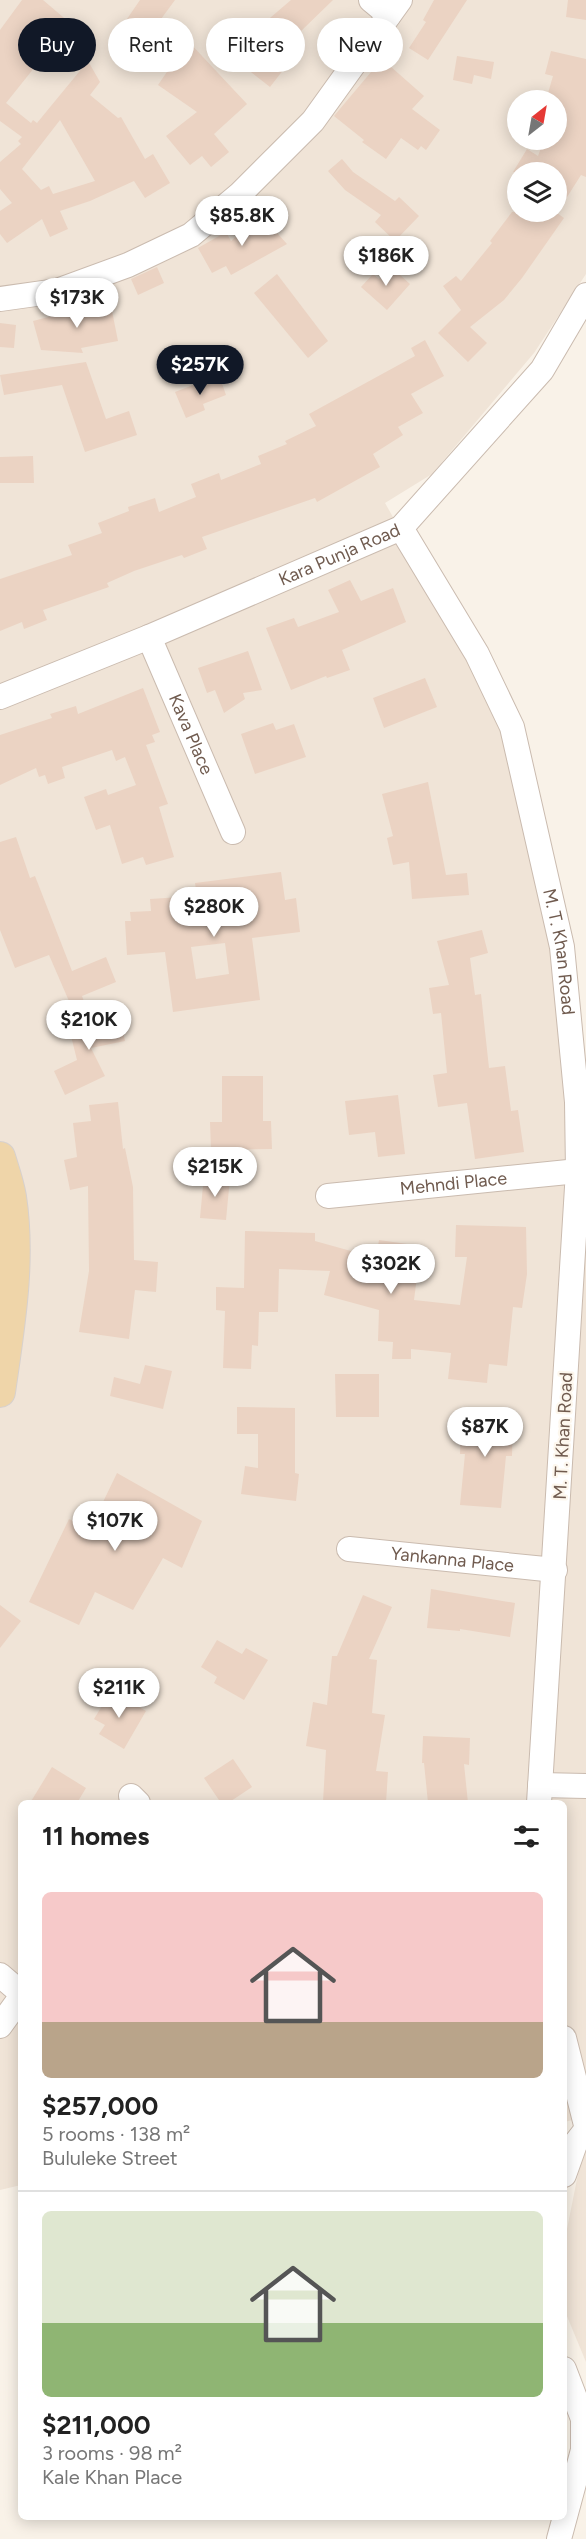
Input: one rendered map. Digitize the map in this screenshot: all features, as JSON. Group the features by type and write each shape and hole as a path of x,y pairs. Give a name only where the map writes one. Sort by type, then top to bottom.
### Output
{"main road":[{"path":"0,1157 11,1197 15,1255 10,1321 0,1392"}],"street":[{"path":"0,299 57,291 128,265 191,235 240,194 313,122 387,5"},
{"name":"Kara Punja Road","path":"0,697 149,637 400,528 542,370 586,295"},
{"name":"M. T. Khan Road","path":"400,528 477,654 512,727 562,947 582,1101 540,1794"},
{"name":"Kava Place","path":"149,637 233,832"},
{"name":"Mehndi Place","path":"327,1196 578,1171"},
{"name":"Yankanna Place","path":"350,1549 555,1570"},
{"path":"540,1794 586,1786"},
{"path":"0,1975 18,1992"},
{"path":"0,2026 18,1999"},
{"path":"567,2050 585,2121 567,2167"},
{"path":"567,2377 582,2419 583,2450 577,2539"},
{"path":"567,2509 583,2450"},
{"path":"559,2539 564,2520"}],"shaded area":[{"path":"0,0 586,0 586,274 534,353 432,474 385,503 512,727 586,1100 586,2117 567,2121 567,1800 18,1800 18,2186 0,2190"},
{"path":"586,2134 586,2362 567,2316 567,2229"}],"building":[{"path":"22,0 43,0 64,18 18,18 18,72 31,72 6,103 31,123 33,120 37,123 79,72 94,72 100,82 90,95 118,118 121,117 145,159 153,154 170,183 145,198 134,181 90,201 60,211 68,229 50,237 42,219 7,243 0,234 0,211 12,203 0,189 0,162 21,144 18,141 22,137 0,121 0,30","holes":["60,120 95,181 53,194 49,186 41,190 22,169"]},
{"path":"140,0 175,0 162,18 128,18"},
{"path":"291,0 333,0 305,27 305,18 270,18"},
{"path":"434,0 467,0 428,60 409,48 426,22 423,20"},
{"path":"568,0 586,0 586,20 566,17"},
{"path":"194,47 206,60 206,72 217,72 247,104 214,134 229,152 211,167 202,156 190,165 166,136 197,112 158,85 167,72 194,72"},
{"path":"551,51 586,59 586,177 581,175 567,197 567,162 519,162 526,150 538,156 540,150 567,150 567,90 549,90 553,76 545,74"},
{"path":"457,56 494,62 491,79 474,75 472,84 453,80"},
{"path":"251,72 282,72 270,87"},
{"path":"371,72 397,72 424,96 412,109 440,130 426,150 421,146 418,150 401,138 386,159 362,142 364,140 334,116"},
{"path":"342,159 353,172 395,201 399,197 419,216 395,241 375,222 381,215 345,190 328,171"},
{"path":"261,215 287,244 231,275 226,266 212,273 198,248 226,232 231,241"},
{"path":"507,219 507,222 561,222 504,300 470,327 487,343 468,362 438,333 461,310 443,286 456,276 461,281 492,243 490,241"},
{"path":"390,266 410,284 387,310 361,287 373,274 379,279"},
{"path":"157,267 164,283 138,295 131,279"},
{"path":"277,274 328,341 308,358 254,293"},
{"path":"110,301 118,341 81,348 83,353 41,350 33,321"},
{"path":"0,323 16,325 14,348 0,347"},
{"path":"425,340 444,376 411,394 423,413 398,427 403,435 373,454 380,467 317,502 315,498 202,537 207,549 184,558 182,555 134,571 107,583 109,587 43,610 47,620 24,629 22,622 0,631 0,579 72,555 68,545 102,533 98,523 129,511 128,507 155,498 159,512 196,497 191,484 219,473 221,480 261,464 258,456 287,444 285,441 316,426 309,414 415,356 411,348"},
{"path":"86,362 106,419 129,411 137,435 85,452 62,385 4,395 0,375"},
{"path":"219,375 226,395 203,404 205,410 186,418 175,392"},
{"path":"33,456 34,483 0,483 0,457"},
{"path":"350,580 361,601 393,588 406,622 342,650 350,670 327,678 326,676 291,690 266,628 294,618 298,627 339,612 328,590"},
{"path":"248,651 262,690 243,693 245,699 224,713 215,690 207,693 198,668"},
{"path":"425,678 437,707 384,728 373,698"},
{"path":"143,688 160,732 152,735 155,742 146,745 168,804 159,807 174,857 146,865 143,857 122,864 110,825 96,830 84,797 106,789 108,795 136,785 125,757 116,761 112,750 62,767 65,778 48,784 45,775 39,777 36,768 0,785 0,735 52,718 50,714 76,706 78,714"},
{"path":"273,723 276,730 294,724 306,757 255,774 241,734"},
{"path":"428,782 446,875 467,873 469,895 412,899 409,862 393,865 387,838 393,836 382,794"},
{"path":"16,837 30,878 35,876 72,971 106,957 116,982 82,996 87,1010 75,1015 49,955 15,968 0,930 0,842"},
{"path":"281,872 285,900 296,898 300,932 252,938 260,1000 173,1012 165,952 127,955 125,921 131,921 130,912 151,911 150,899 197,896 195,883","holes":["225,943 229,974 196,979 191,947"]},
{"path":"482,930 488,953 470,958 475,995 481,994 489,1068 505,1066 511,1111 518,1110 524,1152 475,1159 467,1103 438,1107 433,1075 447,1073 441,1013 433,1014 429,988 449,985 437,941"},
{"path":"119,1013 125,1041 91,1048 105,1076 65,1095 54,1071 77,1060 68,1024"},
{"path":"222,1076 263,1076 263,1121 271,1121 272,1149 211,1150 210,1122 222,1122"},
{"path":"398,1095 405,1154 378,1157 375,1132 349,1135 345,1101"},
{"path":"118,1102 123,1149 125,1148 133,1187 134,1260 158,1262 156,1292 135,1290 129,1339 79,1332 89,1271 88,1186 70,1190 64,1160 77,1157 73,1123 91,1121 89,1105"},
{"path":"204,1175 230,1178 226,1220 200,1218"},
{"path":"456,1225 526,1227 527,1274 522,1308 513,1307 507,1366 489,1364 487,1383 448,1379 451,1353 411,1349 411,1359 392,1359 393,1342 378,1341 379,1310 324,1295 330,1271 279,1269 278,1312 259,1312 258,1346 252,1345 251,1369 223,1368 225,1311 216,1310 216,1287 244,1288 245,1231 315,1233 315,1241 376,1258 379,1240 421,1246 414,1300 460,1305 467,1257 455,1257"},
{"path":"145,1365 172,1371 163,1409 110,1396 114,1377 140,1384"},
{"path":"335,1374 379,1374 379,1417 336,1417"},
{"path":"237,1407 295,1408 295,1473 299,1474 296,1501 241,1494 245,1466 258,1468 258,1434 237,1434"},
{"path":"461,1415 513,1416 512,1456 506,1456 501,1508 460,1505 465,1454 460,1454"},
{"path":"117,1473 202,1521 182,1568 163,1558 133,1610 95,1592 79,1625 29,1602 69,1519 90,1529"},
{"path":"431,1589 515,1603 510,1637 460,1629 460,1631 427,1628"},
{"path":"363,1595 392,1607 369,1659 377,1660 372,1713 385,1715 376,1771 388,1772 386,1800 323,1800 326,1750 306,1746 313,1702 327,1705 332,1656 337,1656"},
{"path":"0,1605 21,1621 0,1648"},
{"path":"217,1640 242,1654 246,1648 268,1660 244,1700 214,1683 217,1677 201,1667"},
{"path":"111,1691 146,1711 124,1749 99,1734 105,1725 94,1719"},
{"path":"423,1736 470,1738 469,1765 464,1764 468,1800 428,1800 424,1763 422,1763"},
{"path":"233,1759 252,1787 232,1800 219,1800 204,1778"},
{"path":"52,1767 86,1788 79,1800 32,1800"}]}
